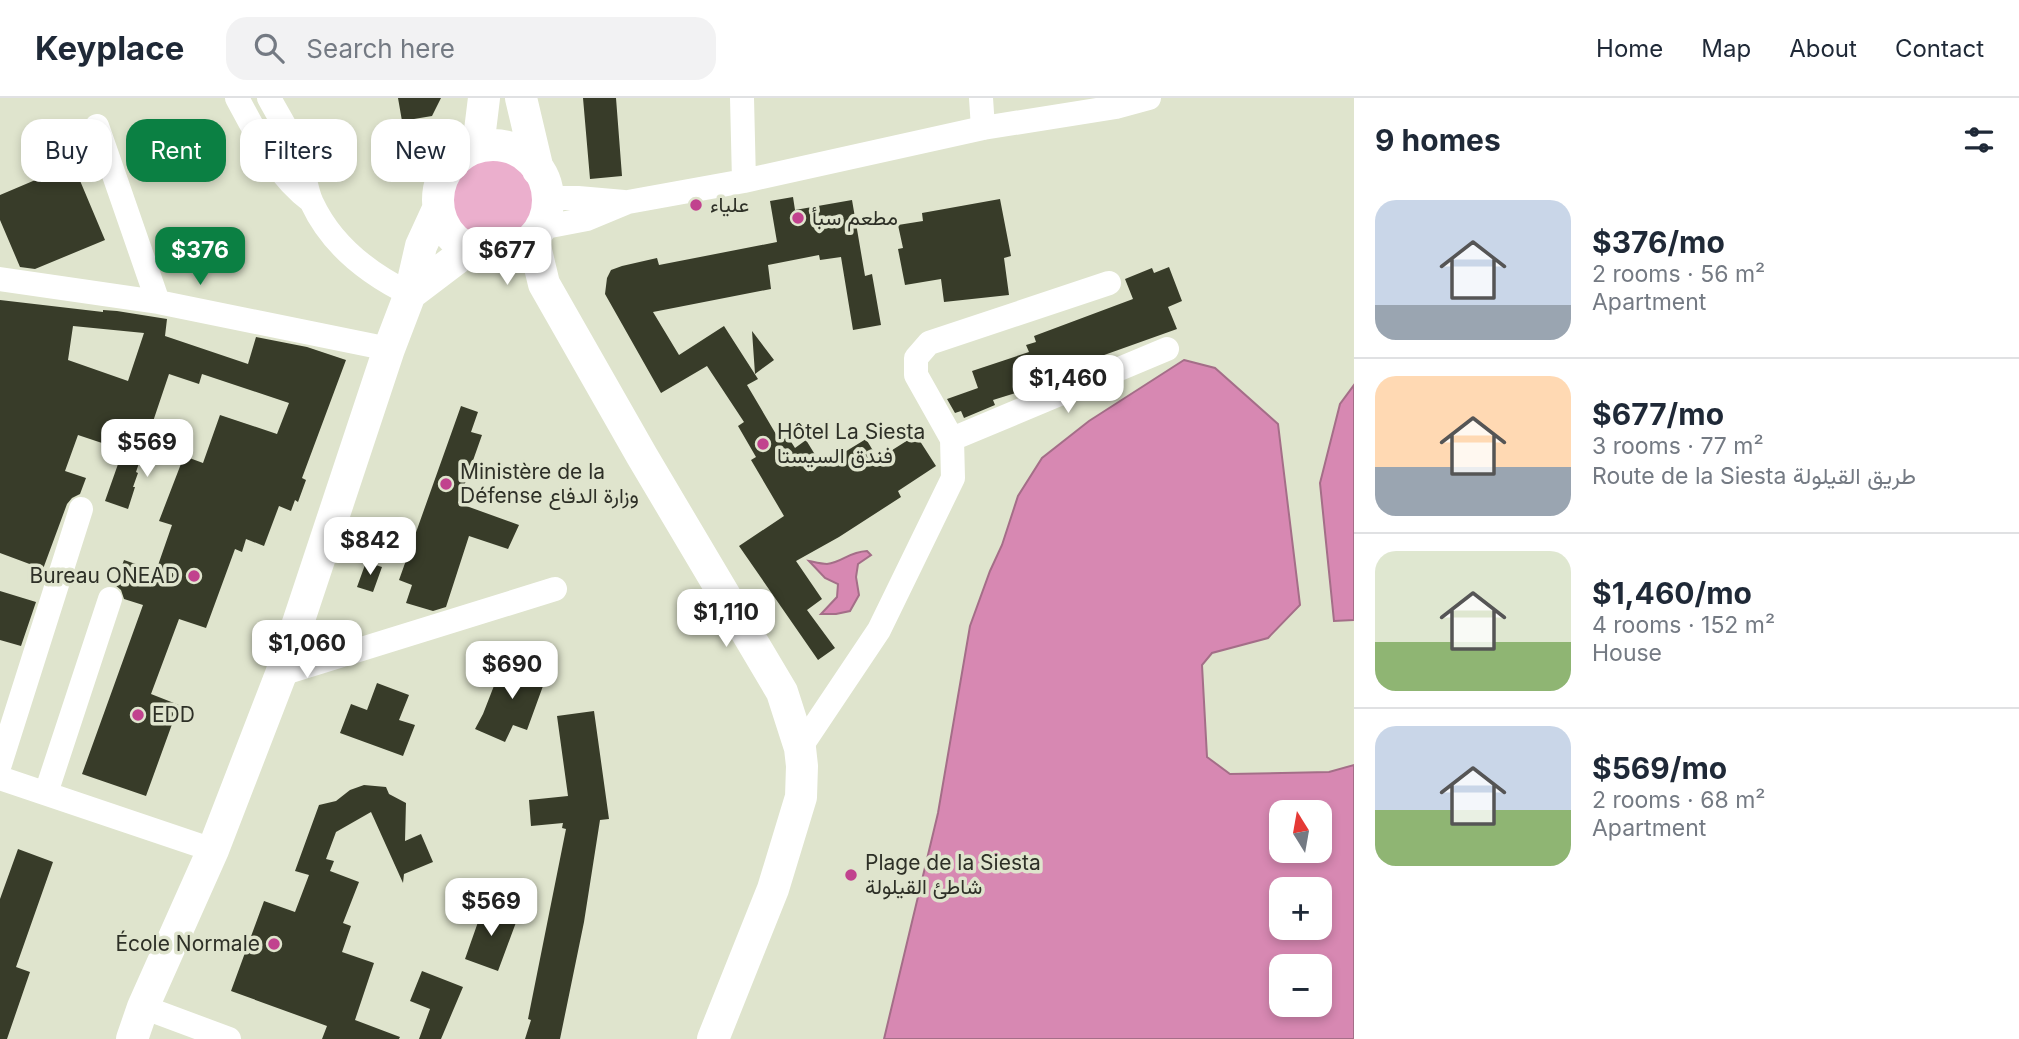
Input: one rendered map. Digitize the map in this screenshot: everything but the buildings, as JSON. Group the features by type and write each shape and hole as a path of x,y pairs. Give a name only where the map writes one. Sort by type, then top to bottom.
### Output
{"main road":[{"path":"478,147 484,98"},
{"path":"438,209 443,225 454,240 468,250 498,255 529,239 546,214 543,184 521,98"},
{"path":"132,1039 143,1007 213,850 281,674 389,349 410,294 421,246 438,209 440,185 451,164 463,154 478,147 495,145 512,149 527,157 543,184"},
{"path":"529,239 544,284 782,692 800,748 801,797 773,889 713,1039"},
{"path":"410,294 468,250"}],"street":[{"path":"237,98 279,170 311,201"},
{"path":"269,98 296,147 311,201 322,221 353,258 370,272 410,294"},
{"path":"742,98 744,181"},
{"path":"981,98 983,128"},
{"path":"529,239 628,202 744,181 983,128 1115,102 1149,98"},
{"path":"112,169 158,302"},
{"path":"543,184 578,198 628,202"},
{"path":"0,279 158,302 389,349"},
{"path":"800,748 879,630 953,478 952,439 916,375 916,358 929,343 1109,283"},
{"path":"952,439 1167,349"},
{"path":"0,764 82,509"},
{"path":"281,674 555,589"},
{"path":"46,793 110,599"},
{"path":"0,778 213,850"},
{"path":"143,1007 229,1039"}],"shaded area":[{"path":"483,158 501,158 517,165 529,177 536,193 536,211 529,227 517,239 501,246 483,246 467,239 455,227 448,211 448,193 452,182 470,182 470,164"},
{"path":"1184,360 1215,368 1278,424 1300,605 1268,638 1212,653 1202,665 1207,757 1230,774 1329,772 1354,765 1354,1039 884,1039 938,813 970,626 1018,496 1042,458 1089,421"},
{"path":"1354,385 1354,620 1334,621 1320,483 1340,404"},
{"path":"867,551 871,555 858,564 856,577 859,595 850,611 821,614 837,597 838,584 825,578 809,561 827,564"}],"place":[{"name":"علياء","path":"696,205"},
{"name":"مطعم سبأ","path":"798,218"},
{"name":"Hôtel La Siesta فندق السيستا","path":"763,444"},
{"name":"Ministère de la Défense وزارة الدفاع","path":"446,484"},
{"name":"Bureau ONEAD","path":"194,576"},
{"name":"EDD","path":"138,715"},
{"name":"Plage de la Siesta شاطئ القيلولة","path":"851,875"},
{"name":"École Normale","path":"274,944"}]}
